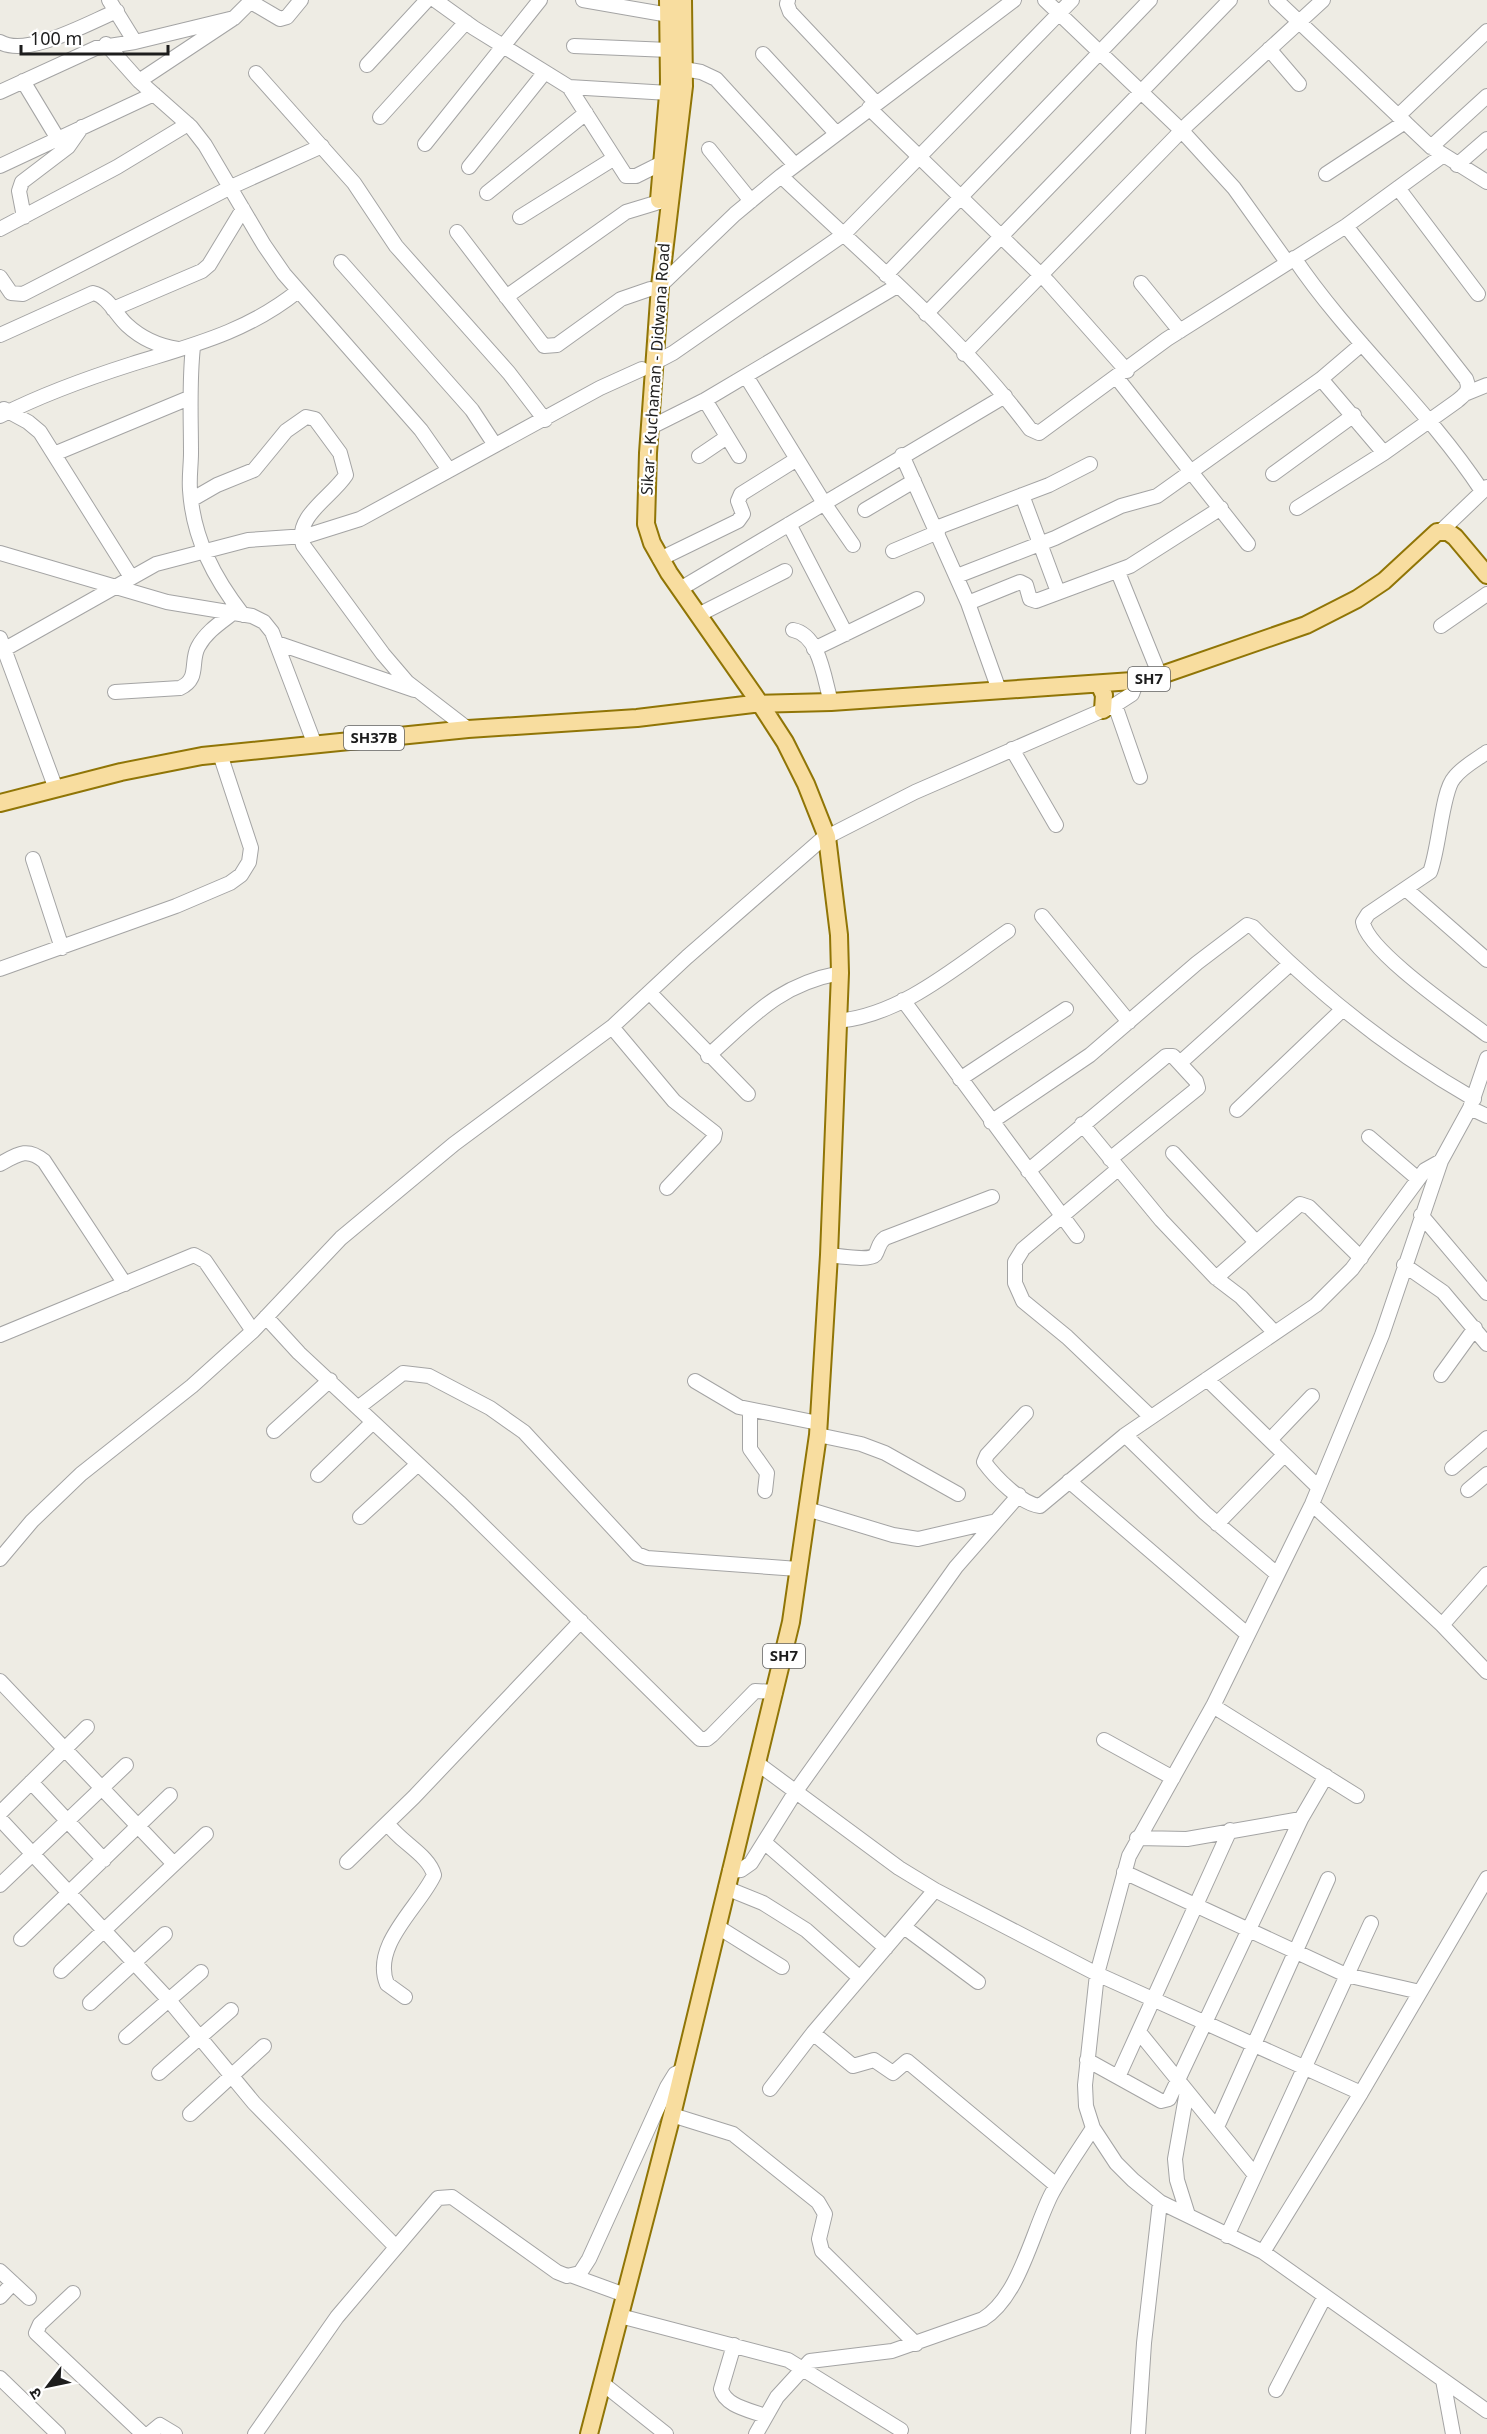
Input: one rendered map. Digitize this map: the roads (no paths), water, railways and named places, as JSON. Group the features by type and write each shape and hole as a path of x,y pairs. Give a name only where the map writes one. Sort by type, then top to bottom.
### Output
{"main road":[{"name":"Sikar - Kuchaman - Didwana Road","path":"683,0 684,69 655,288 638,495 645,547 657,569 701,634 757,704"},
{"name":"Sikar - Kuchaman - Didwana Road","path":"655,288 659,202 669,93 669,7"},
{"name":"Sikar - Kuchaman - Didwana Road","path":"648,366 646,524 660,559 757,704"},
{"name":"SH7","path":"590,2434 672,2115 791,1622 818,1429 830,1256 840,973 838,923 830,858 824,838 757,704 831,702 1099,684 1137,681 1160,676 1306,625 1357,599 1384,581 1423,543 1441,531"},
{"path":"1441,531 1455,537 1487,575"},
{"path":"1099,684 1109,707"},
{"name":"SH37B","path":"0,803 121,772 220,754 468,729 637,718 757,704"}],"street":[{"path":"139,81 234,18 252,1 280,19 287,17 301,0"},
{"path":"367,65 428,0"},
{"path":"435,0 569,87 621,172 630,178 662,163"},
{"path":"426,144 502,45 540,0"},
{"path":"583,0 669,7"},
{"path":"788,0 790,12 873,106 921,157 1042,276 1122,374 1248,544"},
{"path":"1045,0 1182,131 1234,188 1290,260 1429,420 1484,489 1441,531"},
{"path":"56,789 3,643 156,564 248,540 328,531 360,519 600,388 673,353 843,235 1072,0"},
{"path":"886,275 1150,0"},
{"path":"926,314 1230,0"},
{"path":"1276,0 1437,152 1487,182"},
{"path":"964,354 1182,131 1323,0"},
{"path":"457,232 538,341 550,347 557,345 621,299 655,288 781,176 1006,2"},
{"path":"0,42 14,47 30,46 113,5 135,42"},
{"path":"0,92 106,44 135,42 234,18"},
{"path":"380,117 466,22"},
{"path":"1326,174 1402,119 1487,31"},
{"path":"106,44 139,81 188,124 205,145 264,245 298,291 421,430 449,470"},
{"path":"574,46 669,50"},
{"path":"1269,49 1299,84"},
{"path":"763,54 836,133"},
{"path":"684,69 701,72 716,79 795,165"},
{"path":"256,72 354,183 396,246 509,372 544,420"},
{"path":"469,167 545,72"},
{"path":"23,81 58,138"},
{"path":"569,87 669,93"},
{"path":"0,166 154,94"},
{"path":"781,176 926,314 1005,396 1030,429 1039,432 1180,331 1346,226 1398,188 1437,152 1487,96"},
{"path":"487,193 585,113"},
{"path":"0,229 141,154 188,124"},
{"path":"24,217 19,190 22,183 68,147 82,127"},
{"path":"1457,165 1487,139"},
{"path":"0,277 11,293 24,294 231,187 322,146"},
{"path":"709,149 751,201"},
{"path":"520,218 613,159"},
{"path":"1398,188 1478,294"},
{"path":"506,297 626,212 659,202"},
{"path":"113,309 202,271 209,265 243,209"},
{"path":"1346,226 1466,379 1469,386 1467,393"},
{"path":"341,262 472,410 495,446"},
{"path":"1141,283 1180,331"},
{"path":"649,428 705,400 897,286"},
{"path":"3,412 132,364 188,348 258,320 298,291"},
{"path":"0,335 93,293 99,294 127,325 145,339 160,346 188,348"},
{"path":"957,576 1040,544 1121,506 1157,496 1321,379 1362,344"},
{"path":"188,348 191,500 204,551 221,588 238,614"},
{"path":"746,376 824,503 853,545"},
{"path":"1321,379 1384,453"},
{"path":"1297,508 1384,453 1467,393 1487,385"},
{"path":"680,589 902,455 1005,396"},
{"path":"54,454 189,398"},
{"path":"705,400 739,456"},
{"path":"3,412 28,422 40,432 130,577"},
{"path":"1273,474 1354,415"},
{"path":"191,500 254,470 286,431 310,416 315,419 340,453 346,475 313,511 300,535"},
{"path":"699,456 727,437"},
{"path":"902,455 957,576 999,690"},
{"path":"660,559 738,521 743,514 738,501 741,494 797,459"},
{"path":"893,551 1090,464"},
{"path":"865,510 914,481"},
{"path":"1022,495 1058,592"},
{"path":"968,603 1020,582 1026,585 1033,601 1118,572 1221,508"},
{"path":"789,524 846,634"},
{"path":"300,535 312,559 383,654 418,691 468,729"},
{"path":"0,553 167,602 238,614 264,622 277,643 315,745"},
{"path":"698,615 785,571"},
{"path":"1118,572 1160,676"},
{"path":"1441,626 1487,594"},
{"path":"814,649 917,598"},
{"path":"115,692 180,688 187,685 194,674 196,650 201,642 209,631 238,614"},
{"path":"793,630 806,634 814,649 831,702"},
{"path":"277,643 418,691"},
{"path":"0,1559 32,1521 81,1474 184,1393 253,1331 323,1255 421,1170 612,1027 687,957 824,838 885,806 1109,707 1132,694 1137,681"},
{"path":"1109,707 1140,777"},
{"path":"1012,749 1029,782 1056,825"},
{"path":"1487,752 1461,771 1448,786 1435,860 1430,872 1368,915 1363,922 1365,931 1400,967 1487,1035"},
{"path":"0,969 176,906 230,883 241,875 249,862 251,848 220,754"},
{"path":"33,859 62,948"},
{"path":"1407,890 1487,960"},
{"path":"1042,916 1129,1022"},
{"path":"991,1122 1078,1063 1197,963 1247,925 1253,927 1290,964 1343,1010 1487,1116"},
{"path":"838,1021 862,1017 903,1000 1008,932"},
{"path":"1181,1062 1290,964"},
{"path":"708,1056 781,994 802,982 840,973"},
{"path":"650,993 708,1056 748,1095"},
{"path":"903,1000 1077,1236"},
{"path":"960,1079 1066,1009"},
{"path":"1237,1110 1343,1010"},
{"path":"612,1027 674,1101 715,1132 714,1138 667,1188"},
{"path":"1028,1171 1166,1056 1171,1055 1181,1062 1196,1081 1198,1088 1114,1164 1061,1217 1028,1243 1015,1262 1018,1292 1023,1301 1067,1337 1152,1417"},
{"path":"1487,1058 1472,1103 1441,1161 1371,1366 1312,1504 1213,1706 1137,1838 1124,1872 1097,1974 1084,2085 1086,2106 1093,2128 1116,2163 1160,2202 1263,2252 1487,2411"},
{"path":"1082,1124 1114,1164 1215,1278 1241,1297 1275,1334"},
{"path":"1369,1137 1418,1179"},
{"path":"0,1164 25,1152 34,1153 44,1161 125,1284"},
{"path":"1173,1153 1256,1242"},
{"path":"1026,1413 987,1455 984,1462 1019,1495 1034,1506 1040,1506 1125,1435 1316,1305 1361,1258 1430,1165 1441,1161"},
{"path":"830,1256 870,1258 876,1254 878,1245 885,1238 992,1197"},
{"path":"1215,1278 1296,1206 1304,1204 1361,1258"},
{"path":"1421,1215 1487,1293"},
{"path":"0,1335 188,1257 201,1256 253,1331"},
{"path":"1404,1265 1443,1292 1487,1344"},
{"path":"266,1317 299,1353 359,1407 700,1739 712,1736 755,1691 775,1692"},
{"path":"1441,1375 1475,1328"},
{"path":"359,1407 403,1373 429,1376 490,1408 524,1432 637,1554 647,1558 798,1569"},
{"path":"1207,1379 1318,1488"},
{"path":"274,1431 330,1380"},
{"path":"695,1381 729,1403 818,1429 885,1452 958,1494"},
{"path":"1270,1440 1312,1396"},
{"path":"750,1410 750,1449 767,1473 765,1491"},
{"path":"318,1475 373,1422"},
{"path":"1125,1435 1217,1524 1277,1574"},
{"path":"1452,1468 1487,1438"},
{"path":"1217,1524 1284,1455"},
{"path":"360,1517 418,1464"},
{"path":"1468,1490 1487,1474"},
{"path":"1069,1481 1247,1634"},
{"path":"730,1871 746,1868 796,1791 956,1567 992,1522 1019,1495"},
{"path":"1312,1504 1485,1664"},
{"path":"807,1509 893,1535 918,1539 992,1522"},
{"path":"1442,1625 1487,1574"},
{"path":"347,1862 388,1824 581,1621"},
{"path":"0,1681 174,1864"},
{"path":"1213,1706 1357,1796"},
{"path":"0,1813 87,1727"},
{"path":"1104,1740 1173,1778"},
{"path":"757,1762 899,1868 935,1890 1097,1974 1361,2093"},
{"path":"0,1885 126,1765"},
{"path":"1188,2215 1177,2180 1175,2159 1182,2086 1206,2023 1301,1819 1326,1776"},
{"path":"31,1782 104,1860"},
{"path":"21,1939 170,1796"},
{"path":"0,1819 168,2000 254,2103 395,2246"},
{"path":"1137,1838 1187,1839 1301,1819"},
{"path":"388,1824 395,1834 428,1864 434,1875 404,1917 387,1955 384,1972 387,1984 405,1996"},
{"path":"1118,2077 1230,1830"},
{"path":"62,1971 206,1834"},
{"path":"764,1842 886,1948"},
{"path":"1124,1872 1346,1975 1420,1992"},
{"path":"1263,2252 1361,2093 1487,1878"},
{"path":"1217,2127 1298,1951 1328,1879"},
{"path":"726,1888 763,1904 806,1930 860,1978"},
{"path":"770,2089 813,2033 935,1890"},
{"path":"1227,2235 1371,1923"},
{"path":"718,1927 782,1967"},
{"path":"904,1927 978,1982"},
{"path":"90,2003 165,1934"},
{"path":"126,2037 201,1972"},
{"path":"159,2073 231,2010"},
{"path":"1139,2032 1255,2175"},
{"path":"813,2033 853,2066 874,2060 893,2073 907,2061 1056,2185"},
{"path":"190,2114 264,2046"},
{"path":"1087,2060 1161,2101 1169,2099 1182,2086"},
{"path":"573,2276 585,2268 667,2087 675,2074 683,2070"},
{"path":"672,2115 732,2134 818,2202 825,2214 819,2239 822,2251 916,2344"},
{"path":"756,2434 765,2416 801,2367 810,2361 876,2354 916,2344 983,2319 1001,2305 1056,2185 1093,2128"},
{"path":"255,2434 320,2339 430,2205 445,2196 460,2202 557,2272 625,2295"},
{"path":"1138,2434 1144,2343 1160,2202"},
{"path":"0,2271 29,2298"},
{"path":"0,2296 13,2283"},
{"path":"72,2293 40,2324 36,2333 144,2434"},
{"path":"1276,2390 1325,2296"},
{"path":"620,2316 773,2355 801,2367 901,2430"},
{"path":"734,2345 721,2389 722,2395 728,2401 765,2416"},
{"path":"0,2378 58,2434"},
{"path":"1443,2380 1453,2434"},
{"path":"603,2383 666,2434"},
{"path":"149,2434 160,2425 175,2434"}]}
